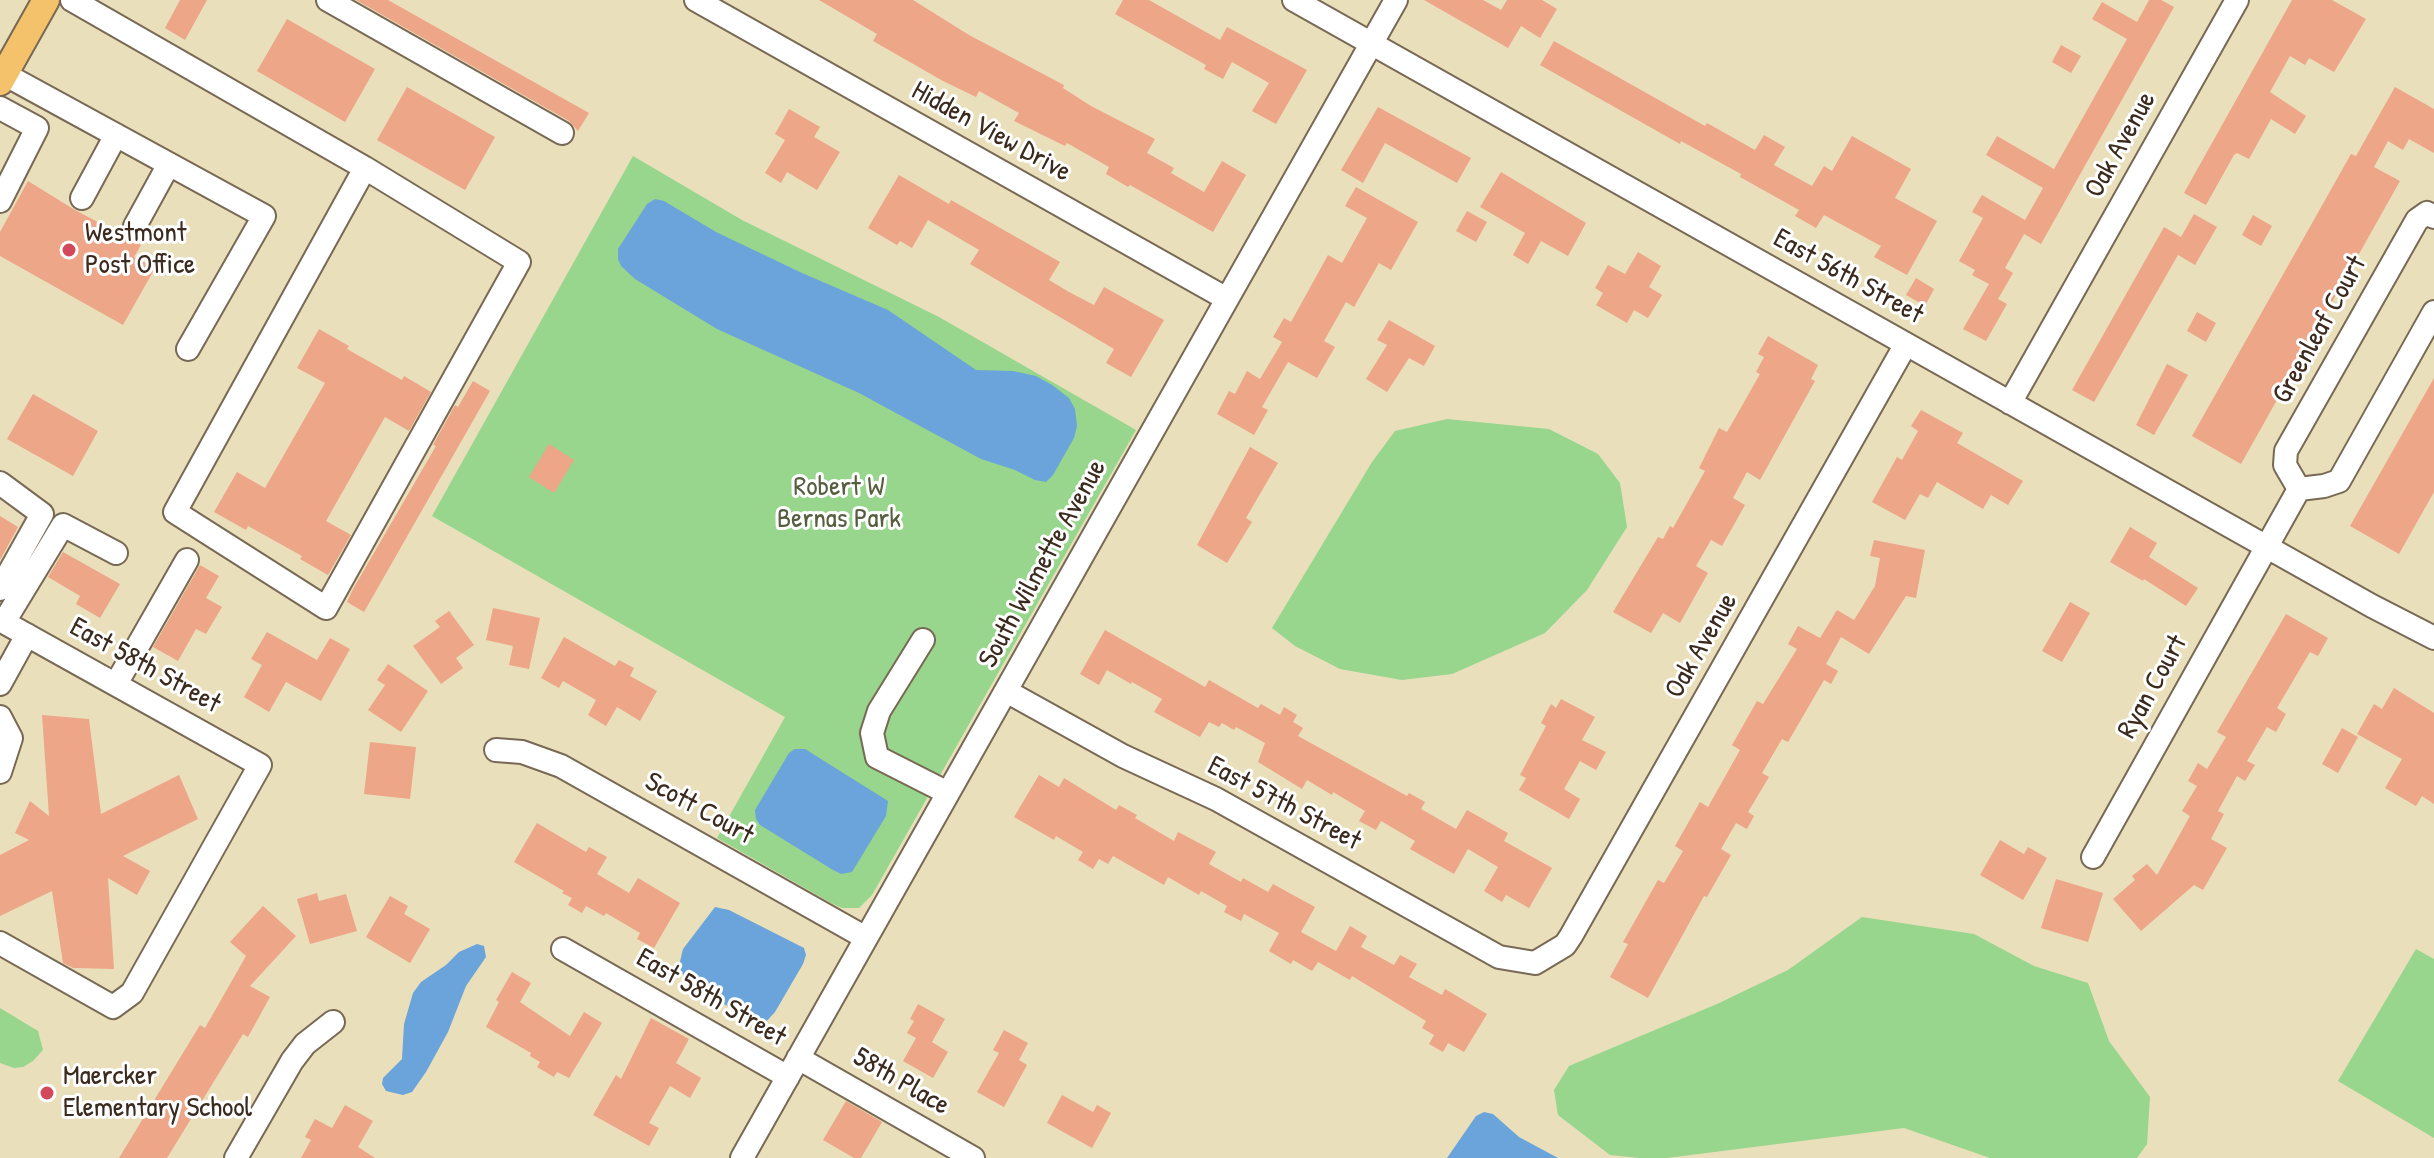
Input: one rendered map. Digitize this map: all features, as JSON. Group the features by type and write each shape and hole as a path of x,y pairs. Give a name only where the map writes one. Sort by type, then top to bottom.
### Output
{"main road":[{"path":"2,78 46,0"}],"street":[{"path":"72,0 365,168 519,262 326,608 175,512 365,168"},
{"path":"328,0 562,133"},
{"name":"Hidden View Drive","path":"696,0 1227,299"},
{"name":"East 56th Street","path":"1294,0 2434,638"},
{"name":"South Wilmette Avenue","path":"742,1158 1396,0"},
{"name":"Oak Avenue","path":"2010,403 2237,0"},
{"path":"2,78 116,135 264,216 188,349"},
{"path":"0,108 37,128 0,201"},
{"path":"82,198 116,135"},
{"path":"135,226 169,164"},
{"name":"Greenleaf Court","path":"2299,489 2285,465 2286,451 2417,220 2427,213 2434,217"},
{"path":"2266,545 2299,489 2339,481 2434,312"},
{"name":"Oak Avenue","path":"1535,963 1565,945 1571,936 1906,344"},
{"path":"0,483 42,514 0,589"},
{"path":"2,621 63,525 116,553"},
{"name":"Ryan Court","path":"2093,857 2266,545"},
{"path":"116,684 187,560"},
{"name":"East 58th Street","path":"0,943 113,1007 132,993 260,765 2,621"},
{"path":"0,684 27,635"},
{"path":"923,640 879,711 872,733 877,757 948,793"},
{"name":"East 57th Street","path":"1006,691 1123,756 1216,799 1499,957 1535,963"},
{"path":"0,717 11,738 0,772"},
{"name":"Scott Court","path":"496,750 522,752 561,766 866,938"},
{"name":"East 58th Street","path":"563,949 793,1068"},
{"path":"236,1158 292,1061 305,1044 333,1022"},
{"name":"58th Place","path":"793,1068 973,1158"}],"green space":[{"name":"Robert W Bernas Park","path":"633,156 742,220 939,317 1136,430 872,895 859,908 842,908 831,903 717,838 785,717 432,516"},
{"path":"1447,419 1549,429 1598,454 1620,483 1627,527 1587,590 1545,633 1452,674 1402,680 1340,669 1295,646 1272,628 1372,462 1395,431"},
{"path":"1862,917 1974,934 2034,966 2088,983 2109,1041 2150,1097 2147,1144 2137,1158 1990,1158 1904,1128 1667,1158 1640,1158 1610,1155 1558,1115 1554,1090 1569,1066 1717,1004 1788,970"},
{"path":"2416,949 2434,959 2434,1138 2338,1081"},
{"path":"0,1008 38,1031 43,1050 23,1067 14,1068 0,1063"}],"water":[{"path":"655,199 802,273 888,310 976,370 1013,371 1036,376 1052,385 1069,398 1075,409 1077,426 1074,438 1053,475 1046,482 1035,480 981,459 859,393 717,329 635,279 621,266 618,249 647,204"},
{"path":"795,749 805,749 888,801 886,816 852,872 841,874 833,870 760,825 756,819 755,810 789,753"},
{"path":"715,907 729,910 804,948 806,955 803,964 775,1012 764,1024 755,1022 700,990 678,970 683,949"},
{"path":"477,944 484,946 486,957 466,986 448,1032 426,1072 412,1092 403,1095 386,1091 383,1078 402,1059 404,1024 413,993 421,982 459,952"},
{"path":"1484,1112 1493,1114 1519,1137 1558,1158 1447,1158 1476,1116"}],"building":[{"path":"180,0 207,0 185,40 165,28"},
{"path":"356,0 388,0 589,113 578,131 569,121"},
{"path":"819,0 913,0 969,35 1064,85 1063,88 1091,106 1155,139 1147,153 1174,168 1171,173 1204,192 1222,161 1246,175 1213,232 1106,174 1109,167 1067,143 1065,146 1014,121 1019,113 979,91 976,97 943,81 873,41 877,34"},
{"path":"1123,0 1149,0 1220,40 1227,27 1307,70 1276,124 1252,111 1269,83 1232,62 1223,79 1204,69 1206,65 1115,14"},
{"path":"1424,0 1483,0 1501,10 1507,0 1542,0 1557,9 1540,38 1521,26 1508,48"},
{"path":"2149,0 2161,0 2174,7 2041,244 2024,234 2005,268 2013,273 1998,299 2007,304 1986,341 1963,329 1989,284 1972,275 1975,270 1959,261 1983,218 1972,212 1982,195 2025,220 2043,188 1986,155 1997,136 2054,169 2127,39 2092,19 2102,2 2137,22"},
{"path":"2292,0 2332,0 2366,19 2334,72 2309,58 2305,65 2290,56 2270,92 2306,116 2295,134 2271,119 2249,159 2237,153 2234,155 2206,205 2184,193"},
{"path":"287,19 375,69 345,122 257,71"},
{"path":"1554,41 1705,126 1707,123 1755,150 1764,135 1785,147 1774,165 1812,186 1824,166 1832,171 1852,136 1911,169 1895,198 1937,221 1907,275 1874,257 1881,246 1824,215 1816,228 1795,216 1799,210 1740,177 1741,174 1681,141 1680,144 1540,65"},
{"path":"2061,45 2081,56 2071,73 2052,62"},
{"path":"407,87 495,137 465,190 377,140"},
{"path":"2395,87 2434,109 2434,153 2409,139 2403,150 2388,141 2374,167 2400,181 2241,464 2192,436 2351,154 2356,156"},
{"path":"1378,107 1471,158 1457,183 1385,143 1363,183 1341,170"},
{"path":"789,109 820,127 814,137 840,152 817,190 787,172 781,183 765,173 785,140 775,134"},
{"path":"1501,172 1586,223 1568,256 1541,241 1528,264 1513,255 1525,233 1480,207"},
{"path":"899,175 949,204 951,200 1060,262 1049,280 1069,292 1094,305 1104,287 1164,320 1131,377 1106,363 1114,349 970,264 979,250 928,220 912,248 900,241 897,245 868,228"},
{"name":"Westmont Post Office","path":"28,181 141,245 134,257 155,268 123,325 0,256 0,232"},
{"path":"1356,187 1418,222 1391,270 1379,263 1354,307 1346,302 1324,341 1335,347 1317,378 1288,362 1262,407 1268,410 1254,435 1217,414 1229,391 1235,394 1247,371 1260,379 1282,342 1273,337 1284,318 1291,322 1328,255 1342,263 1367,218 1345,206"},
{"path":"1467,211 1487,222 1476,242 1456,231"},
{"path":"2194,214 2217,227 2195,265 2178,255 2094,402 2072,390 2164,227 2181,237"},
{"path":"2253,215 2272,226 2261,246 2242,235"},
{"path":"1638,252 1661,266 1649,287 1662,295 1648,318 1634,310 1627,323 1596,305 1603,293 1595,288 1608,265 1625,274"},
{"path":"1916,278 1934,289 1925,306 1906,295"},
{"path":"2197,312 2216,323 2206,342 2187,331"},
{"path":"1389,320 1435,346 1424,366 1409,358 1387,392 1366,379 1387,345 1377,340"},
{"path":"319,329 402,380 404,376 431,392 409,431 385,417 326,521 351,535 328,575 300,559 302,556 248,526 246,530 214,512 237,472 265,488 325,383 297,368"},
{"path":"1768,336 1818,365 1811,379 1815,381 1760,480 1747,472 1733,498 1745,505 1722,546 1711,540 1696,566 1708,573 1680,623 1663,613 1651,633 1613,612 1658,537 1663,539 1670,526 1673,528 1705,471 1699,468 1719,428 1727,432 1760,374 1756,372 1764,357 1758,354"},
{"path":"2167,364 2188,375 2154,435 2136,425"},
{"path":"2434,378 2434,492 2399,554 2350,526"},
{"path":"473,381 490,391 364,612 347,602 353,589 436,446 433,445 455,405 458,407"},
{"path":"33,394 98,431 73,476 7,439"},
{"path":"1921,410 1963,433 1957,443 2023,481 2008,505 1991,495 1983,509 1937,482 1928,498 1920,494 1905,520 1872,502 1897,457 1902,460 1918,431 1911,426"},
{"path":"549,444 574,460 554,493 529,477"},
{"path":"1250,447 1278,463 1246,518 1252,522 1227,563 1197,545"},
{"path":"0,516 18,527 0,560"},
{"path":"2130,527 2157,543 2149,557 2198,588 2186,606 2110,562"},
{"path":"1874,540 1925,550 1916,598 1906,596 1869,654 1841,637 1826,664 1838,671 1831,684 1824,680 1788,742 1782,739 1762,773 1769,777 1748,812 1754,816 1747,829 1736,823 1721,849 1731,855 1707,897 1704,896 1648,998 1610,977 1628,944 1623,942 1658,880 1664,883 1683,851 1675,846 1700,802 1708,807 1740,750 1732,745 1757,701 1763,704 1797,649 1788,644 1798,626 1820,638 1837,610 1854,620 1875,586 1880,558 1870,556"},
{"path":"63,552 120,584 100,618 76,604 80,596 48,577"},
{"path":"200,565 219,576 206,598 222,607 206,634 196,629 178,661 153,647"},
{"path":"2070,602 2090,613 2062,662 2042,651"},
{"path":"493,608 540,618 529,669 509,665 513,646 486,640"},
{"path":"449,611 474,645 456,658 463,668 441,684 413,646 440,627 435,621"},
{"path":"2286,614 2328,638 2318,656 2310,652 2277,708 2286,714 2276,732 2267,727 2247,761 2255,765 2245,781 2237,776 2218,811 2224,814 2211,839 2227,848 2203,890 2194,885 2141,931 2113,899 2135,880 2132,876 2147,864 2157,875 2190,816 2182,811 2197,786 2188,781 2198,763 2207,769 2226,737 2217,732"},
{"path":"1105,630 1205,687 1209,680 1258,708 1261,704 1280,715 1284,707 1297,715 1293,722 1303,728 1298,736 1407,796 1409,793 1425,802 1421,809 1456,829 1467,810 1508,833 1504,841 1552,868 1529,908 1506,895 1502,902 1484,891 1498,867 1468,849 1454,874 1410,849 1415,841 1381,821 1376,830 1359,821 1365,811 1333,792 1332,795 1307,780 1302,789 1258,762 1265,743 1236,727 1234,730 1222,723 1219,727 1209,722 1200,737 1154,712 1162,699 1132,682 1107,670 1099,685 1080,674"},
{"path":"267,632 317,660 330,638 350,649 321,701 286,682 269,712 244,697 262,665 251,659"},
{"path":"564,637 615,666 619,660 634,668 630,676 657,691 640,721 617,707 606,726 588,715 596,700 563,681 559,688 541,678"},
{"path":"388,664 428,691 401,732 368,710 385,685 377,680"},
{"path":"2394,688 2434,713 2434,804 2422,796 2416,806 2385,788 2402,759 2357,734 2374,704 2382,709"},
{"path":"1561,699 1595,717 1582,740 1606,752 1596,770 1580,761 1564,789 1580,799 1569,819 1519,790 1526,778 1520,775 1546,726 1541,723 1551,704 1556,708"},
{"path":"42,715 89,719 101,814 179,775 198,819 123,856 150,871 137,895 108,878 114,969 73,968 63,963 52,891 0,916 0,855 29,840 15,833 30,801 49,816"},
{"path":"2342,728 2358,737 2338,773 2322,764"},
{"path":"370,742 416,747 410,799 364,794"},
{"path":"1039,775 1059,787 1064,778 1116,810 1119,805 1137,815 1135,818 1174,841 1178,832 1216,852 1209,864 1241,882 1243,878 1268,892 1273,884 1315,907 1301,932 1336,951 1350,926 1367,936 1361,947 1394,965 1400,955 1417,964 1409,977 1442,995 1445,989 1487,1014 1464,1052 1448,1043 1443,1052 1429,1044 1434,1035 1422,1028 1426,1021 1352,976 1350,980 1318,962 1312,971 1293,960 1291,964 1269,951 1279,933 1244,914 1241,921 1224,912 1227,906 1201,891 1199,895 1168,877 1164,885 1113,856 1108,864 1099,859 1093,869 1078,860 1083,852 1056,836 1054,840 1014,817"},
{"path":"537,823 586,852 589,847 607,857 597,874 629,893 638,878 680,903 654,948 637,939 640,933 606,913 604,916 586,906 582,913 568,905 572,898 562,893 564,891 514,862"},
{"path":"2000,840 2024,854 2028,847 2047,858 2023,900 1980,875"},
{"path":"2056,879 2103,893 2088,942 2041,928"},
{"path":"317,893 319,901 346,894 357,931 310,944 297,899"},
{"path":"390,896 408,906 404,914 430,929 410,963 366,937"},
{"path":"263,906 296,936 250,986 270,997 248,1037 243,1034 167,1158 119,1158 200,1025 205,1028 246,956 230,942"},
{"path":"512,972 531,983 520,1002 570,1036 584,1012 602,1023 569,1078 557,1072 554,1077 537,1067 540,1062 530,1056 531,1053 486,1027 499,1002 496,1000"},
{"path":"918,1004 945,1019 932,1042 948,1052 933,1078 903,1061 916,1038 907,1033"},
{"path":"651,1018 689,1039 676,1063 701,1078 690,1098 670,1086 649,1123 659,1128 649,1146 593,1115 616,1075 621,1079"},
{"path":"1004,1030 1028,1043 1019,1060 1027,1065 1004,1107 977,1092 999,1053 993,1050"},
{"path":"1062,1095 1093,1112 1097,1105 1111,1113 1092,1148 1047,1123"},
{"path":"846,1101 882,1122 861,1158 854,1158 823,1140"},
{"path":"345,1105 373,1121 358,1147 375,1158 301,1158 311,1140 305,1137 315,1119 332,1128"}],"place":[{"name":"Westmont Post Office","path":"69,250"},
{"name":"Maercker Elementary School","path":"47,1093"}]}
